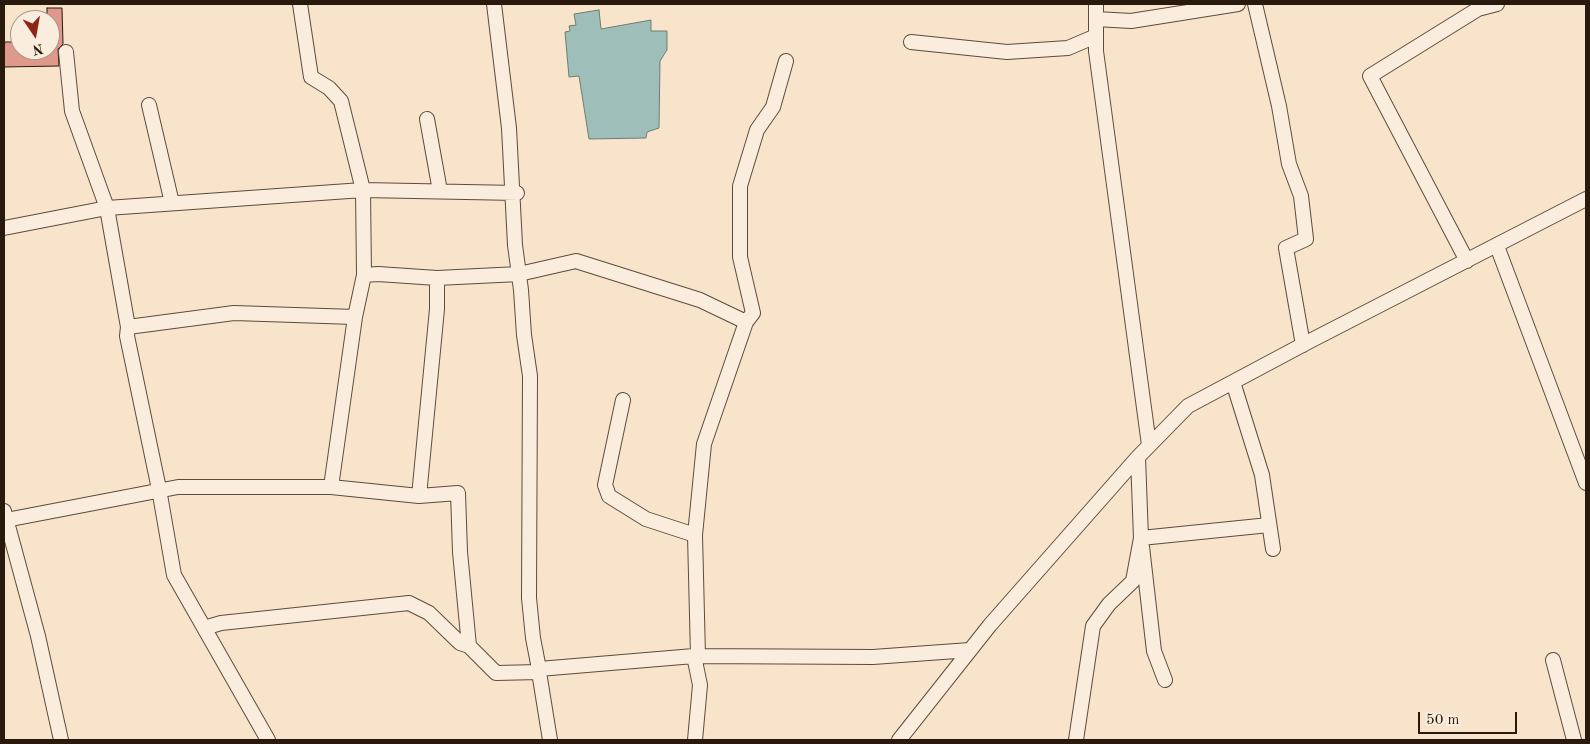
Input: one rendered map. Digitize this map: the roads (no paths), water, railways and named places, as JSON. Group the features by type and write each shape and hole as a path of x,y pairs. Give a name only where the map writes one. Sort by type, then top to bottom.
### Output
{"street":[{"path":"300,4 310,77 329,88 341,102 363,190 364,275 355,317 331,486"},
{"path":"494,4 509,128 515,193 515,245 530,376 529,598 533,638 539,669 696,656 873,657 970,650"},
{"path":"1096,4 1096,51 1150,445"},
{"path":"1096,19 1131,21 1238,4"},
{"path":"1255,4 1279,106 1289,164 1301,196 1306,239 1286,248 1303,345"},
{"path":"1467,261 1370,76 1478,9 1497,4"},
{"path":"911,42 1007,52 1068,48 1096,36"},
{"path":"66,52 72,111 107,208 128,327 127,336 159,489 174,575 268,740"},
{"path":"695,740 700,685 696,656 696,535 704,444 746,322 753,313 740,257 740,186 757,130 773,107 786,61"},
{"path":"150,105 172,203"},
{"path":"426,119 440,191"},
{"path":"4,228 107,208 172,203 363,190 515,193"},
{"path":"899,740 990,625 1138,457 1188,406 1586,199"},
{"path":"1497,246 1586,484"},
{"path":"364,275 378,274 437,278 519,274 576,261 700,300 746,322"},
{"path":"420,496 437,309 437,278"},
{"path":"128,327 234,313 355,317"},
{"path":"1234,382 1262,475 1273,549"},
{"path":"623,400 605,485 609,496 646,519 696,535"},
{"path":"1138,457 1140,538 1154,651 1165,680"},
{"path":"61,740 38,636 5,515 178,486 331,486 420,496 458,493 460,552 469,646"},
{"path":"1140,538 1269,525"},
{"path":"1076,740 1094,626 1109,604 1133,581 1140,538"},
{"path":"204,628 221,623 409,602 429,613 460,644 469,646 496,673 539,672 550,740"},
{"path":"1553,660 1574,740"}],"water":[{"path":"599,10 601,29 651,20 651,31 667,31 667,50 660,61 659,128 647,132 646,138 589,139 579,76 569,77 565,32 570,31 569,26 576,25 574,14"}]}
